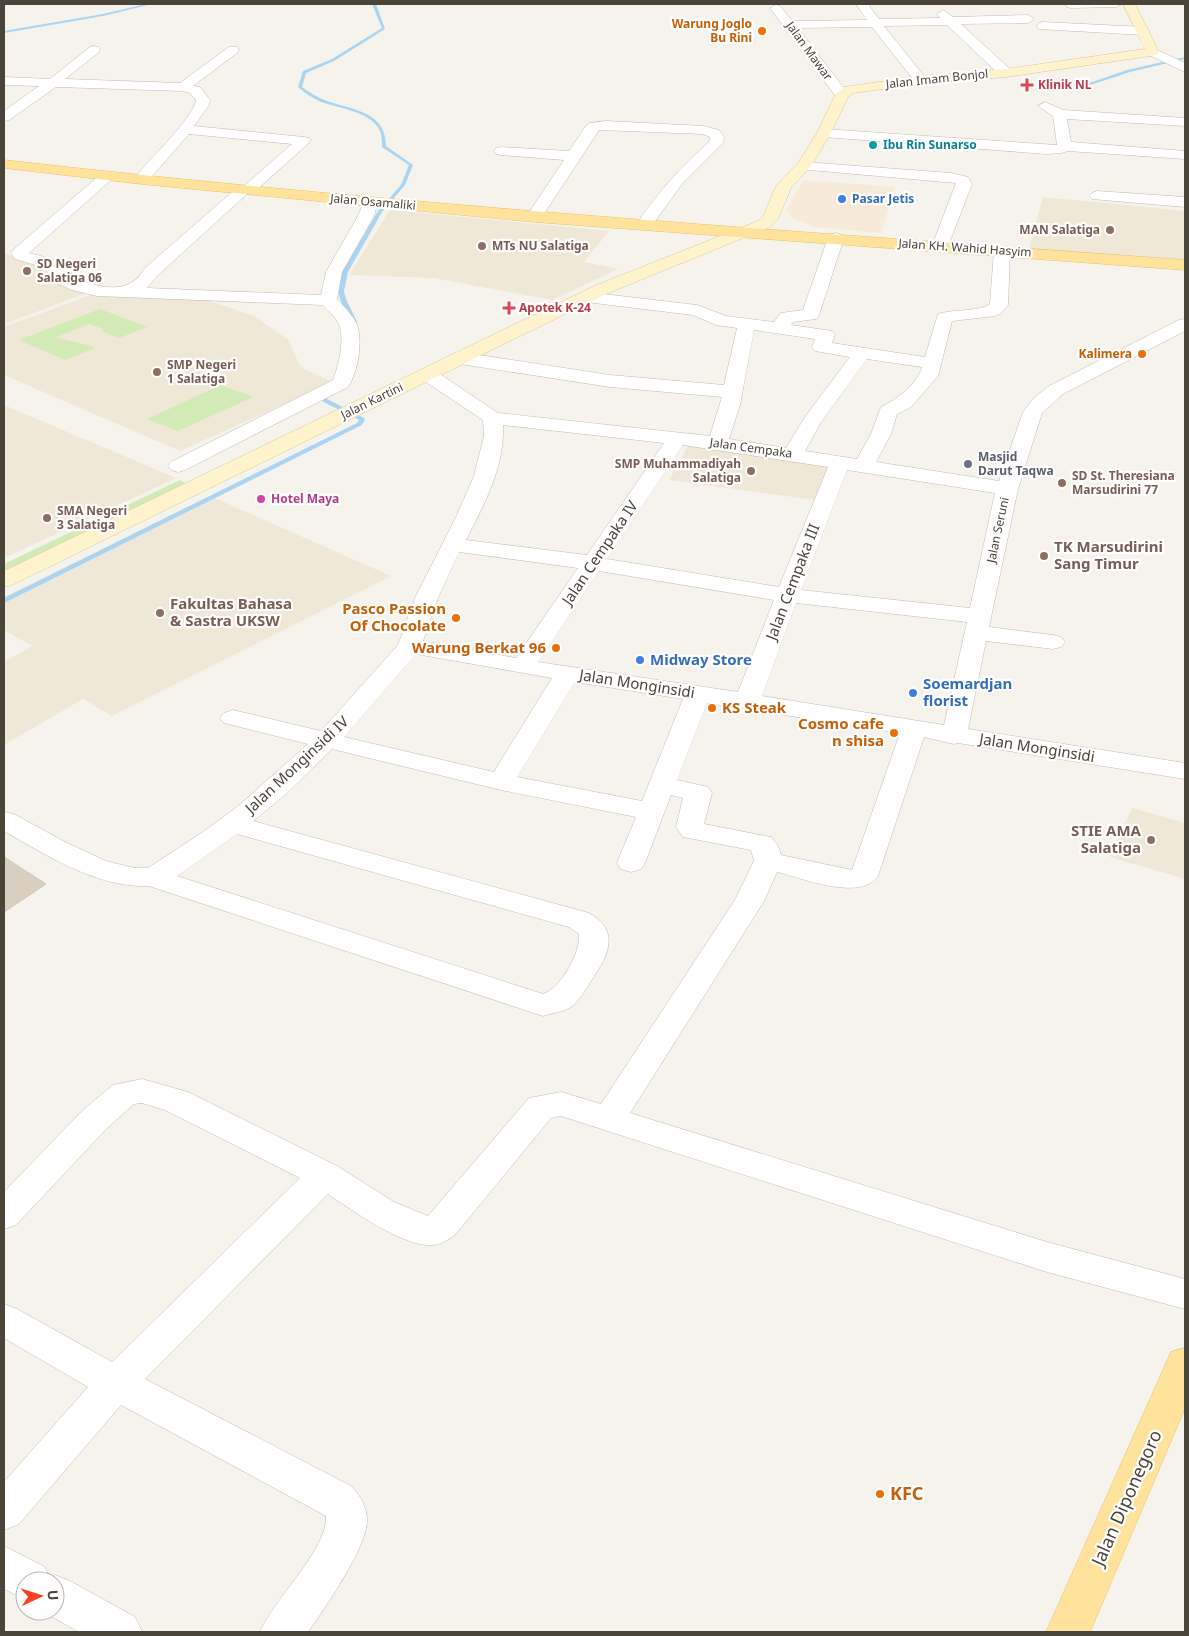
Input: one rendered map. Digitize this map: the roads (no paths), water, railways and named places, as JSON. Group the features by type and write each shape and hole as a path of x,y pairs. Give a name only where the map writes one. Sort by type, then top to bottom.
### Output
{"main road":[{"name":"Jalan Imam Bonjol","path":"1122,4 1144,31 1172,60"},
{"name":"Jalan Imam Bonjol","path":"842,95 849,90 862,87 921,80 1172,60"},
{"path":"744,232 764,224 770,219 784,186 804,166 824,133 842,95"},
{"name":"Jalan Osamaliki","path":"4,164 106,177 373,203 744,232"},
{"name":"Jalan KH. Wahid Hasyim","path":"744,232 1185,265"},
{"name":"Jalan Kartini","path":"4,580 586,297 744,232"},
{"name":"Jalan Diponegoro","path":"1068,1632 1185,1364"}],"street":[{"path":"862,4 887,40 921,80"},
{"path":"1071,4 1122,4"},
{"name":"Jalan Mawar","path":"776,8 791,25 842,95"},
{"path":"978,10 942,12 1006,73"},
{"path":"791,25 1028,18"},
{"path":"991,20 1001,31"},
{"path":"1043,26 1075,31 1144,31"},
{"path":"950,38 987,37"},
{"path":"868,40 905,39"},
{"path":"802,41 821,41"},
{"path":"4,117 94,50"},
{"path":"183,87 232,50"},
{"path":"4,81 183,87 195,90 203,100 202,105 141,180"},
{"path":"1045,106 1060,114 1185,122"},
{"path":"1060,114 1064,146"},
{"path":"534,217 595,126 704,130 714,133 717,137 716,143 680,176 660,200 644,225"},
{"path":"124,293 141,284 151,272 304,140 184,129"},
{"path":"824,133 1046,150 1061,149 1064,146 1185,154"},
{"path":"501,151 574,156"},
{"path":"804,166 959,178 963,180 964,184 940,246"},
{"path":"106,177 19,253 21,256 48,262 54,265 56,276 69,283 97,291 328,300 348,323 350,329 347,366 342,383 178,466"},
{"path":"1097,196 1185,202"},
{"path":"328,300 334,272 373,203"},
{"path":"779,328 787,317 810,315 836,238"},
{"path":"864,466 881,434 888,411 904,404 929,376 944,318 990,312 997,309 1000,305 1002,251"},
{"path":"586,297 697,310 722,321 826,335 821,347 931,364"},
{"path":"718,443 733,392 747,324"},
{"name":"Jalan Seruni","path":"954,736 1006,489 1034,412 1042,401 1056,390 1185,324"},
{"path":"792,454 812,421 862,353"},
{"path":"460,358 610,381 733,392"},
{"path":"410,646 418,618 439,570 479,491 495,430 493,418 427,374"},
{"name":"Jalan Cempaka","path":"493,418 718,443 1006,489"},
{"name":"Jalan Cempaka IV","path":"522,667 677,439"},
{"name":"Jalan Cempaka III","path":"747,702 840,462"},
{"path":"453,545 593,563 978,624 1053,642"},
{"name":"Jalan Monginsidi","path":"410,646 522,667 698,693 954,736 1185,771"},
{"name":"Jalan Monginsidi IV","path":"151,877 202,846 261,802 366,700 410,646"},
{"path":"501,782 568,673"},
{"path":"631,863 698,693"},
{"path":"233,718 501,782 650,811"},
{"path":"768,861 843,879 856,880 864,876 914,729"},
{"path":"609,1118 749,902 768,861 764,846 761,843 693,831 690,827 698,793 661,784"},
{"path":"4,820 64,854 116,874 151,877 543,1005 561,999 592,953 595,943 594,934 589,926 579,920 232,824"},
{"path":"4,1215 94,1120 125,1094 142,1091 176,1101 325,1175 382,1212 420,1230 433,1232 441,1226 541,1107 561,1104 1047,1257 1185,1294"},
{"path":"4,1510 116,1383 325,1175"},
{"path":"4,1320 116,1383 337,1498 347,1511 344,1533 331,1561 282,1632"},
{"path":"4,1566 15,1572"},
{"path":"65,1601 120,1632"}],"waterway":[{"path":"4,32 103,15 150,4"},
{"path":"354,322 341,291 345,272 380,211 403,185 411,165 384,146 382,130 367,116 321,100 310,95 300,87 304,72 333,60 384,28 374,4"},
{"path":"1074,89 1129,71 1185,58"},
{"path":"4,601 360,424 362,419 324,400 325,396 332,394"}],"place":[{"name":"Warung Joglo Bu Rini","path":"762,31"},
{"name":"Klinik NL","path":"1027,85"},
{"name":"Ibu Rin Sunarso","path":"873,145"},
{"name":"Pasar Jetis","path":"842,199"},
{"name":"MAN Salatiga","path":"1110,230"},
{"name":"MTs NU Salatiga","path":"482,246"},
{"name":"SD Negeri Salatiga 06","path":"27,271"},
{"name":"Apotek K-24","path":"509,308"},
{"name":"Kalimera","path":"1142,354"},
{"name":"SMP Negeri 1 Salatiga","path":"157,372"},
{"name":"Masjid Darut Taqwa","path":"968,464"},
{"name":"SMP Muhammadiyah Salatiga","path":"751,471"},
{"name":"SD St. Theresiana Marsudirini 77","path":"1062,483"},
{"name":"Hotel Maya","path":"261,499"},
{"name":"SMA Negeri 3 Salatiga","path":"47,518"},
{"name":"TK Marsudirini Sang Timur","path":"1044,556"},
{"name":"Fakultas Bahasa & Sastra UKSW","path":"160,613"},
{"name":"Pasco Passion Of Chocolate","path":"456,618"},
{"name":"Warung Berkat 96","path":"556,648"},
{"name":"Midway Store","path":"640,660"},
{"name":"Soemardjan florist","path":"913,693"},
{"name":"KS Steak","path":"712,708"},
{"name":"Cosmo cafe n shisa","path":"894,733"},
{"name":"STIE AMA Salatiga","path":"1151,840"},
{"name":"KFC","path":"880,1494"}]}
